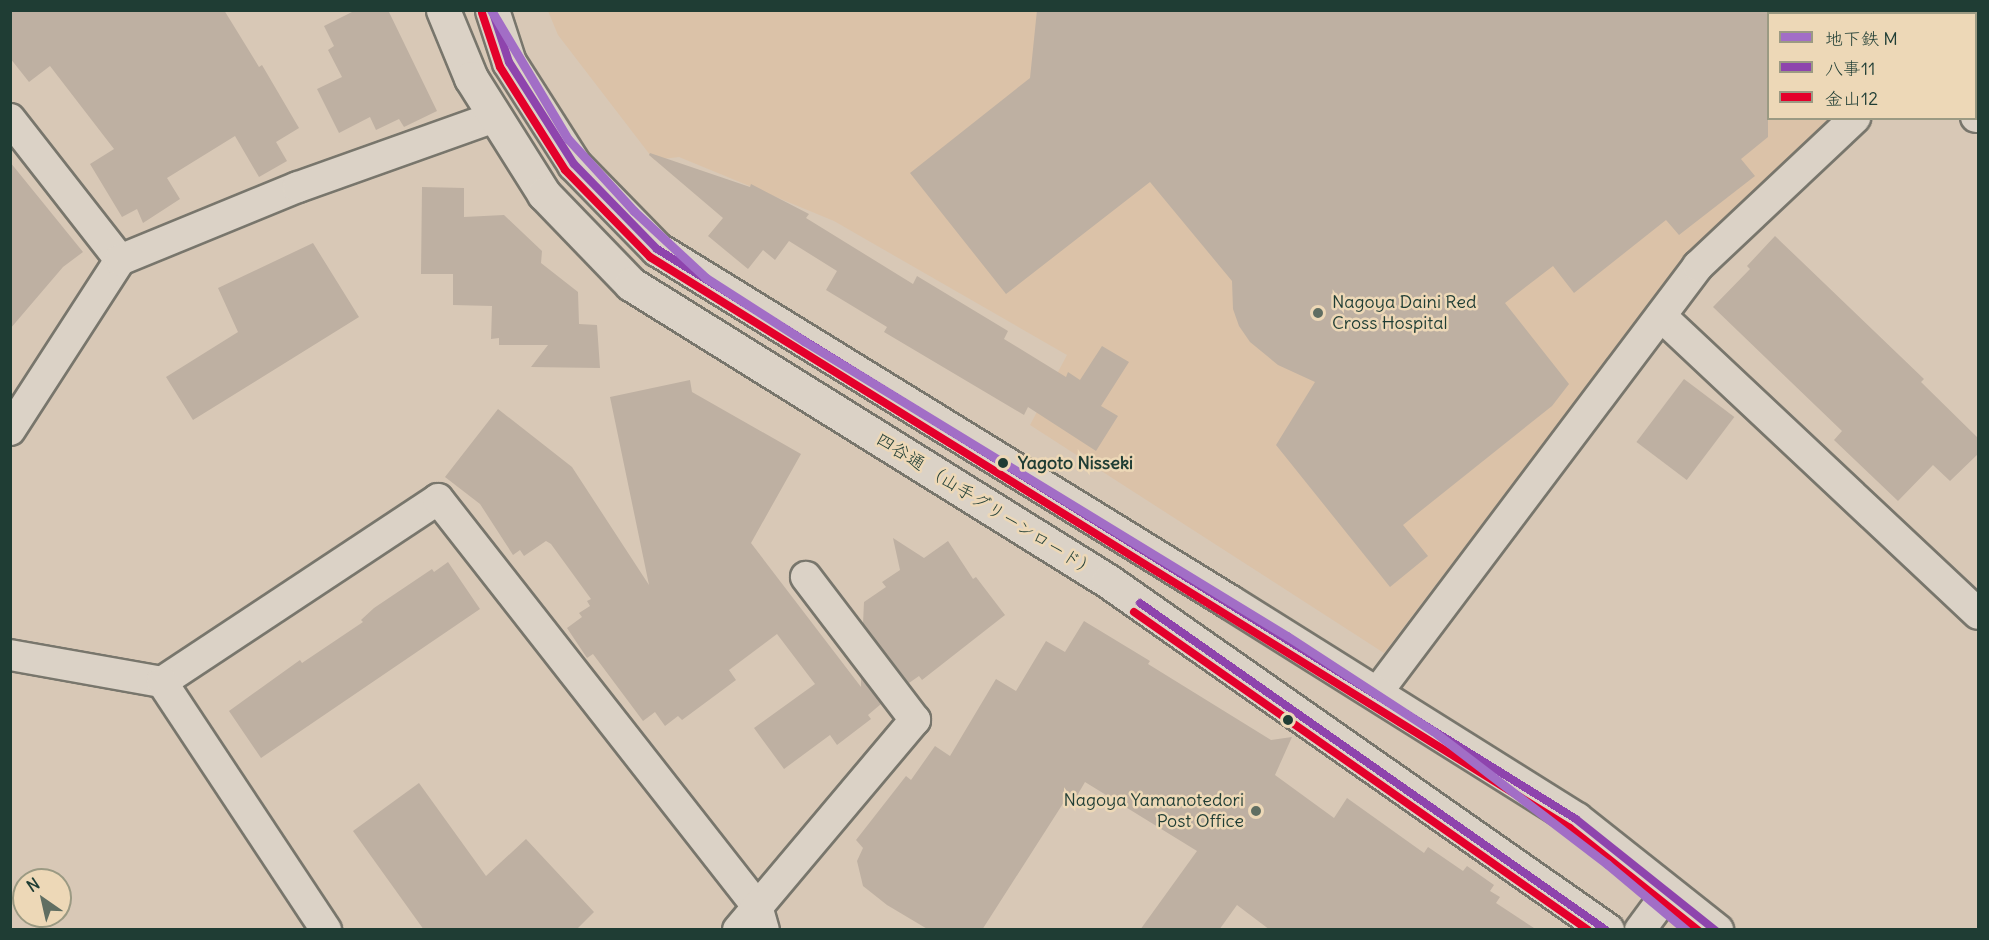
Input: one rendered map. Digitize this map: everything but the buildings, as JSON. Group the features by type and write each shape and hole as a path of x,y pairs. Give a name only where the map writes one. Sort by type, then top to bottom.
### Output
{"street":[{"name":"四谷通 （山手グリーンロード）","path":"443,10 471,78 544,194 631,284 1108,581 1607,930"},
{"path":"492,10 509,62 574,164 657,249 1576,819 1716,930"},
{"path":"10,430 120,260 298,187 495,117"},
{"path":"10,119 120,260"},
{"path":"1376,694 1698,266 1853,120"},
{"path":"1661,316 1978,614"},
{"path":"10,655 162,682 438,500 760,918"},
{"path":"738,930 760,918 915,720 806,578"},
{"path":"162,682 326,930"},
{"path":"1640,930 1668,892"}],"shaded area":[{"name":"Nagoya Daini Red Cross Hospital","path":"548,11 1857,11 1767,12 1767,120 1831,120 1673,272 1384,653 1030,425 1067,355 834,221 679,157 654,160 558,35"}],"metro line":[{"name":"M","path":"491,10 568,139 634,211 706,278 804,341 1287,636 1433,731 1607,864 1686,930"}],"transit line":[{"name":"八事11","path":"492,10 509,62 574,164 657,249 1576,819 1715,930"},
{"name":"金山12","path":"482,13 500,67 565,170 650,257 1570,828 1698,930"},
{"name":"八事11","path":"1140,603 1606,930"},
{"name":"金山12","path":"1134,612 1588,930"}],"place":[{"name":"Nagoya Daini Red Cross Hospital","path":"1318,313"},
{"name":"Yagoto Nisseki","path":"1003,463"},
{"name":"Nagoya Yamanotedori Post Office","path":"1256,811"}]}
